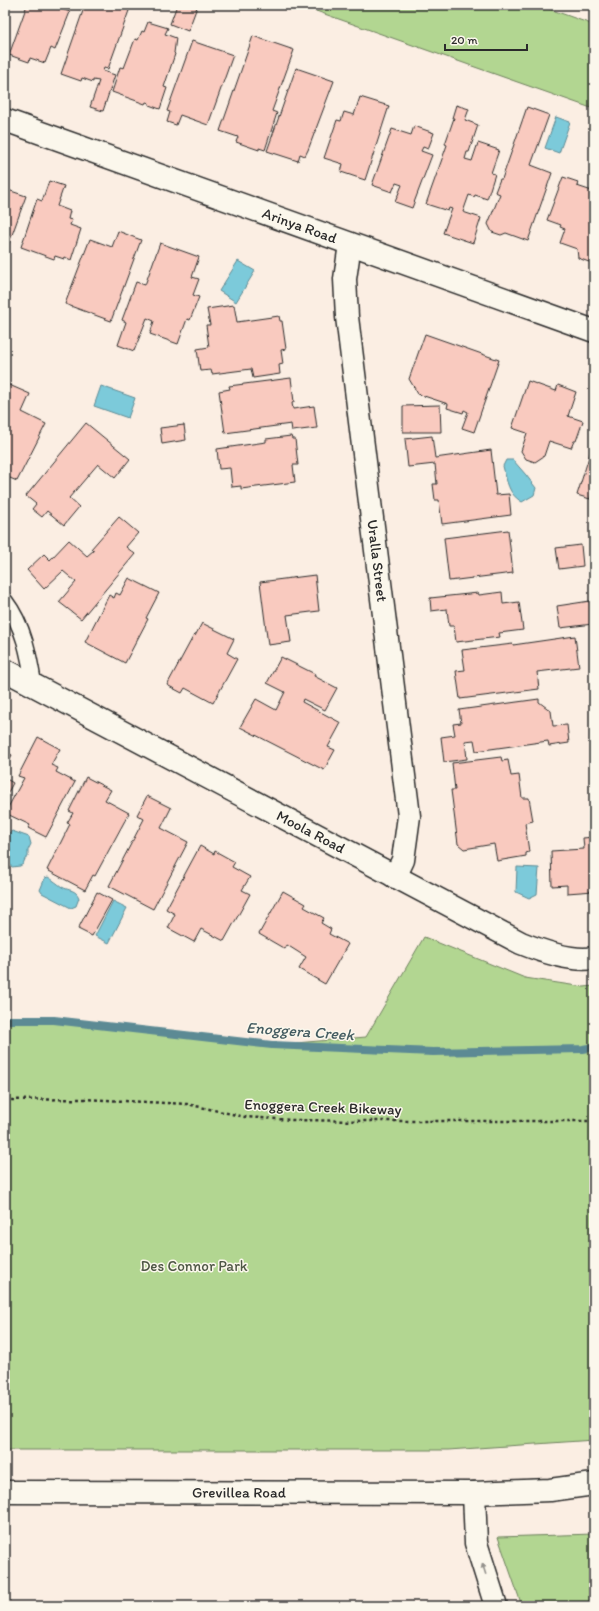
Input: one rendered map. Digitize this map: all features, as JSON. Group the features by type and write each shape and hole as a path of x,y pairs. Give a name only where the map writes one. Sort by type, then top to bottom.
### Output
{"street":[{"name":"Arinya Road","path":"5,120 594,331"},
{"name":"Uralla Street","path":"350,244 345,279 347,317 409,816 403,860 395,877"},
{"name":"Moola Road","path":"5,670 521,943 547,953 587,960 594,958"},
{"name":"Grevillea Road","path":"5,1492 474,1493 550,1490 594,1484"},
{"path":"474,1493 476,1543 496,1606"}],"lane":[{"path":"5,601 15,616 24,636 34,686"}],"path":[{"name":"Enoggera Creek Bikeway","path":"5,1100 84,1099 186,1104 245,1117 293,1120 594,1121"}],"green space":[{"path":"299,5 538,5 594,25 594,109"},
{"name":"Des Connor Park","path":"424,937 525,978 584,987 594,986 594,1440 448,1450 5,1450 5,1020 54,1020 272,1045 366,1037"},
{"path":"594,1534 594,1606 522,1606 498,1537"}],"water":[{"path":"556,117 570,122 559,153 545,148"},
{"path":"238,261 255,271 236,302 219,291"},
{"path":"101,386 135,398 128,418 94,406"},
{"path":"506,460 513,460 536,488 534,495 522,502 517,499 511,491 507,482 503,466"},
{"path":"12,831 29,837 31,844 28,850 28,857 25,859 23,864 12,867 6,859 10,850 8,838 9,833"},
{"path":"517,867 539,868 537,894 529,898 516,892"},
{"path":"48,877 62,887 78,895 79,898 76,906 71,908 42,893 40,890 45,878"},
{"path":"113,901 127,908 109,943 95,936"}],"building":[{"path":"27,5 50,5 70,12 55,50 51,48 45,63 30,58 29,62 9,55"},
{"path":"85,5 131,5 108,69 104,68 103,71 115,75 103,111 90,107 99,81 93,80 93,82 82,78 81,81 61,74"},
{"path":"177,5 192,5 197,7 188,31 170,24"},
{"path":"148,22 168,28 165,34 176,38 175,54 164,87 167,88 160,109 149,105 149,103 146,102 145,104 112,92 120,67 124,68 135,39 138,40 142,31 144,32"},
{"path":"253,36 294,50 272,111 277,113 265,150 259,148 259,150 236,142 238,137 220,131"},
{"path":"192,41 233,55 208,125 180,115 176,125 167,122 170,112 167,111"},
{"path":"296,68 334,81 308,150 305,156 300,154 298,161 267,151"},
{"path":"360,97 389,106 365,180 341,172 343,164 324,158 337,120 341,121 344,112 354,115"},
{"path":"456,105 469,109 465,120 478,125 469,152 467,152 465,159 472,161 478,143 499,150 491,173 495,174 487,199 475,195 474,197 469,195 463,212 481,218 473,243 443,233 452,209 449,208 448,211 426,204 447,145 445,144 454,118 452,118"},
{"path":"527,107 549,115 531,165 552,173 528,241 506,233 501,235 492,232 488,224 500,194 495,192 500,179 502,179"},
{"path":"414,126 434,133 428,149 423,147 421,151 432,155 412,208 395,202 402,185 396,183 392,192 372,185 392,129 411,135"},
{"path":"563,177 578,182 577,186 592,191 594,184 594,258 589,262 578,258 577,249 560,243 565,229 560,227 561,225 547,220"},
{"path":"49,181 64,186 57,206 70,211 68,219 72,220 70,225 81,229 71,260 65,257 64,259 55,256 54,259 21,247 37,199 42,201"},
{"path":"5,189 26,196 8,246 5,245"},
{"path":"118,231 141,240 111,321 65,304 90,239 112,247"},
{"path":"160,243 199,257 192,277 199,279 193,295 199,297 190,320 187,319 178,344 150,334 154,321 147,318 134,351 118,345 126,322 122,320 136,282 145,285"},
{"path":"234,305 237,322 279,316 280,321 282,321 286,349 281,350 283,364 279,365 280,374 253,378 251,369 212,374 211,370 200,371 197,349 209,347 206,325 210,325 207,309"},
{"path":"425,334 499,360 474,432 462,428 468,412 464,410 463,413 447,408 448,404 418,394 409,379"},
{"path":"291,378 294,402 292,403 293,409 314,406 317,428 292,431 291,424 225,433 219,391 230,389 229,386"},
{"path":"528,381 556,391 558,385 576,392 568,416 583,421 576,441 574,441 571,448 549,441 544,456 535,462 526,459 521,451 527,433 512,428"},
{"path":"7,384 30,394 22,412 46,424 17,481 5,476 5,389"},
{"path":"440,405 441,432 403,432 403,406"},
{"path":"86,423 130,459 115,478 98,464 69,498 79,507 64,525 47,511 42,517 32,509 36,504 26,496"},
{"path":"184,425 186,440 162,444 160,428"},
{"path":"291,436 292,439 295,439 298,465 293,465 295,482 241,489 241,486 232,487 230,468 219,469 217,449 266,442 266,439"},
{"path":"432,436 435,458 491,450 496,495 509,494 511,515 442,524 439,500 435,500 433,484 437,484 435,464 408,467 405,439"},
{"path":"594,441 594,489 590,499 577,495"},
{"path":"119,517 138,533 126,547 135,554 81,619 59,602 76,582 63,571 44,589 27,570 44,554 50,560 69,540 87,556 94,550 91,549"},
{"path":"508,530 513,573 449,581 444,538"},
{"path":"581,545 583,566 559,569 556,548"},
{"path":"315,575 319,611 287,615 291,642 268,645 260,582"},
{"path":"129,578 159,593 146,618 148,619 125,663 85,642 109,595 114,598 116,593 120,595"},
{"path":"502,592 503,604 519,602 523,630 499,633 500,637 456,642 454,626 449,626 447,609 431,611 430,598"},
{"path":"590,601 593,624 560,628 557,606"},
{"path":"202,623 234,639 227,653 237,659 213,703 185,688 182,693 167,685"},
{"path":"575,636 579,667 537,672 539,689 460,699 456,671 465,670 462,650 513,645"},
{"path":"281,657 315,674 314,676 337,688 325,710 303,699 302,702 341,723 328,747 335,750 324,770 240,727 256,699 276,710 285,692 267,683"},
{"path":"539,699 539,702 551,711 553,726 567,725 569,743 549,746 548,741 476,751 474,740 465,741 467,759 444,762 441,737 455,735 453,724 461,723 459,710"},
{"path":"38,737 60,749 51,765 58,768 56,772 75,782 46,837 28,828 30,825 5,813 24,778 18,776"},
{"path":"5,751 12,755 5,768"},
{"path":"501,757 502,761 508,760 511,776 519,775 522,798 529,798 533,821 525,823 529,852 526,853 526,856 497,861 494,844 464,849 458,844 451,790 455,790 452,763"},
{"path":"86,777 111,790 105,800 129,813 95,876 93,875 85,890 47,870 70,824 67,823 73,813 69,811"},
{"path":"5,778 13,783 5,798"},
{"path":"147,796 171,808 161,828 188,842 153,909 109,886 144,819 137,815"},
{"path":"594,837 594,891 567,893 567,885 552,886 551,851 584,849 583,838"},
{"path":"200,846 214,854 215,851 235,862 232,867 250,877 242,890 250,894 224,941 201,929 194,942 168,928 175,914 166,909"},
{"path":"283,891 306,904 304,907 324,918 321,923 331,929 329,934 348,944 325,984 299,969 306,957 287,945 285,949 259,934"},
{"path":"97,892 112,900 92,936 78,929"}],"waterway":[{"name":"Enoggera Creek","path":"5,1020 54,1020 272,1045 433,1052 583,1049 594,1047"}]}
